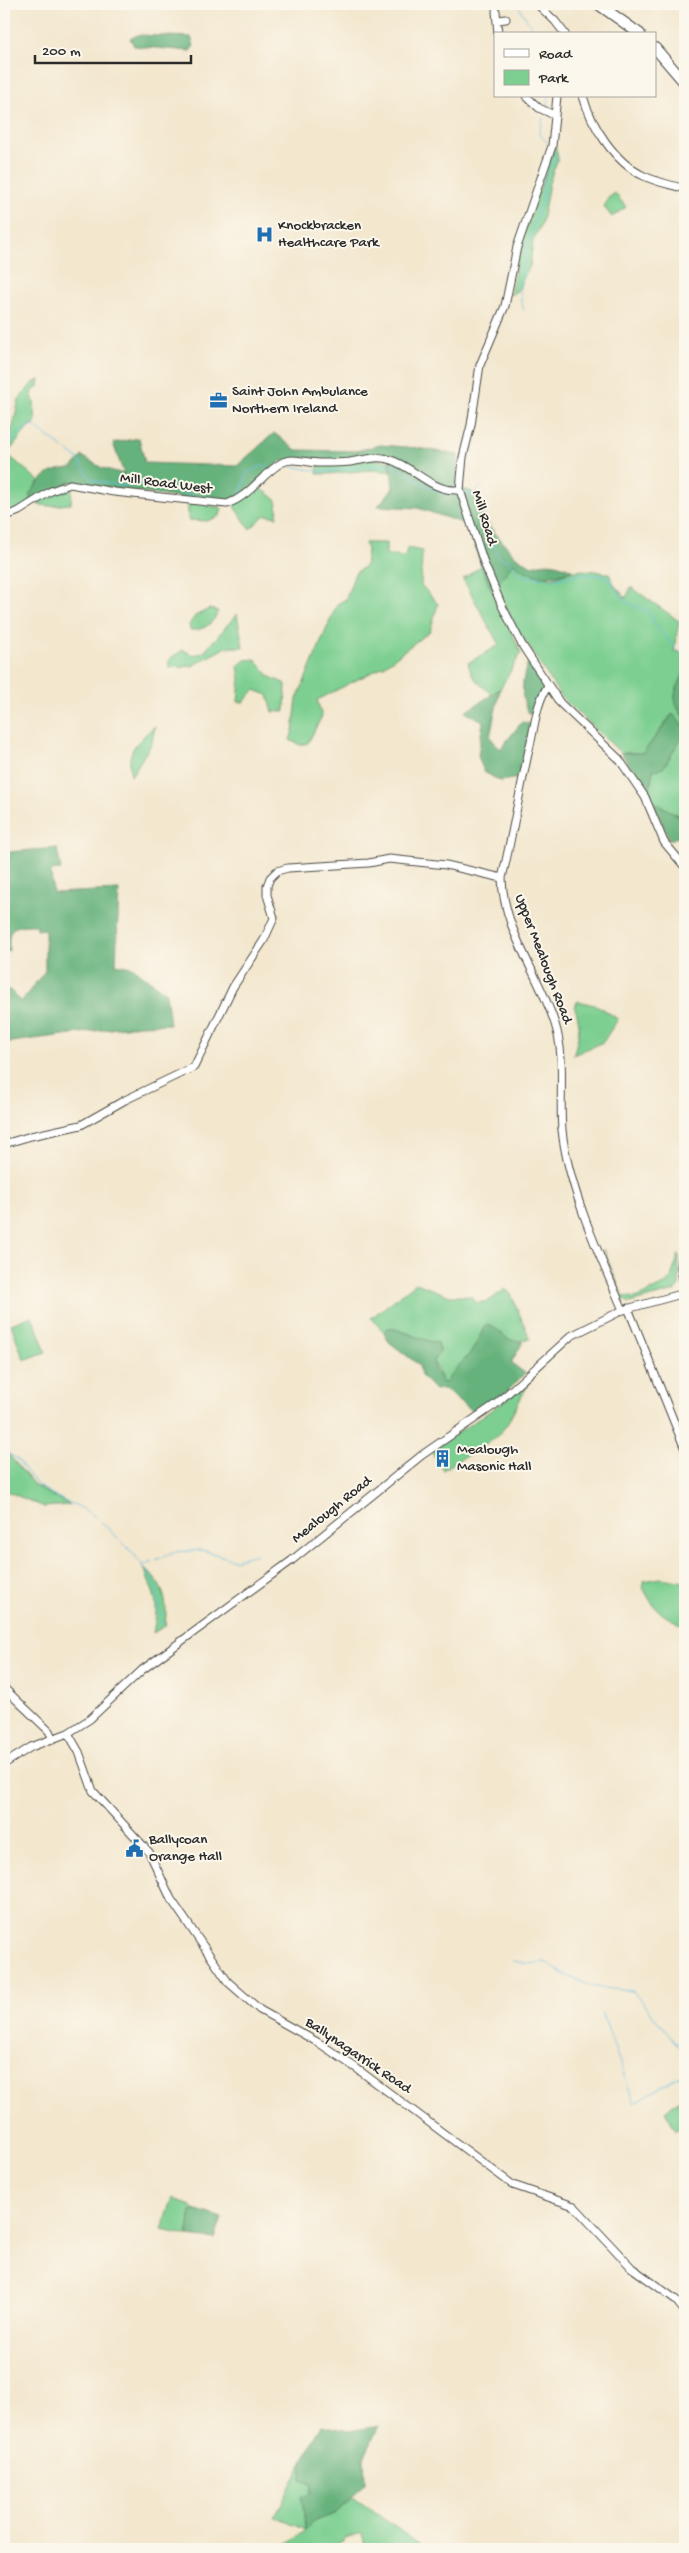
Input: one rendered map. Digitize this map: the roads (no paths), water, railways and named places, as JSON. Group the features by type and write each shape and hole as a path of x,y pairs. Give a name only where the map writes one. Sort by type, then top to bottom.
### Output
{"highway":[{"path":"598,4 637,32"},
{"path":"656,49 685,83"}],"street":[{"path":"537,4 563,32"},
{"path":"496,11 498,32"},
{"path":"496,20 506,19"},
{"path":"528,98 539,108 554,115"},
{"name":"Mill Road","path":"557,98 553,139 549,153 518,247 505,306 480,365 471,425 463,457 460,490 462,501 502,606 522,645 564,708 619,759 645,797 664,842 685,867"},
{"path":"584,98 593,121 625,163 646,177 685,189"},
{"name":"Mill Road West","path":"4,517 19,511 51,491 70,484 114,492 226,504 242,497 274,468 290,460 316,463 349,462 382,457 401,464 441,489 460,490"},
{"name":"Upper Mealough Road","path":"548,686 542,697 535,723 502,878 502,891 507,913 555,1023 561,1064 562,1130 568,1159 584,1210 685,1449"},
{"name":"Upper Mealough Road","path":"4,1144 81,1125 132,1097 194,1067 233,987 264,940 274,918 267,886 270,878 277,871 288,868 361,864 389,859 446,865 502,878"},
{"path":"685,1244 681,1267 685,1293"},
{"name":"Mealough Road","path":"4,1764 31,1747 68,1733 94,1716 142,1670 292,1561 422,1455 496,1404 571,1336 626,1309 685,1293"},
{"path":"4,1688 49,1731 53,1739"},
{"name":"Ballynagarrick Road","path":"68,1733 79,1752 93,1791 149,1852 171,1899 228,1982 260,2010 334,2053 514,2184 574,2206 632,2268 675,2299 685,2312"}],"waterway":[{"path":"517,4 535,32"},
{"path":"548,105 549,98"},
{"path":"543,118 539,134 549,144"},
{"path":"524,310 521,302 520,285 527,245 542,200 547,171 556,159 553,152"},
{"path":"4,452 16,436 31,424 78,459 90,479 120,486 145,484 197,497"},
{"path":"290,466 323,472 385,464 395,467 438,491 448,494 459,494"},
{"path":"240,494 247,473 261,466 268,466"},
{"path":"472,495 482,486"},
{"path":"463,493 472,495 475,499 497,553 502,559 508,560 523,576 553,580 580,574 606,576 626,602 649,612 656,627 685,658"},
{"path":"4,1451 17,1459 38,1486 96,1517"},
{"path":"101,1522 135,1555 152,1579 160,1608 160,1625"},
{"path":"143,1565 176,1552 202,1550 234,1560 257,1554"},
{"path":"513,1961 530,1964 545,1962 565,1975 594,1987 633,1991 685,2054"},
{"path":"602,2012 634,2103 685,2073"}],"place":[{"name":"Knockbracken Healthcare Park","path":"264,235"},
{"name":"Saint John Ambulance Northern Ireland","path":"218,401"},
{"name":"Mealough Masonic Hall","path":"443,1459"},
{"name":"Ballycoan Orange Hall","path":"135,1849"}]}
